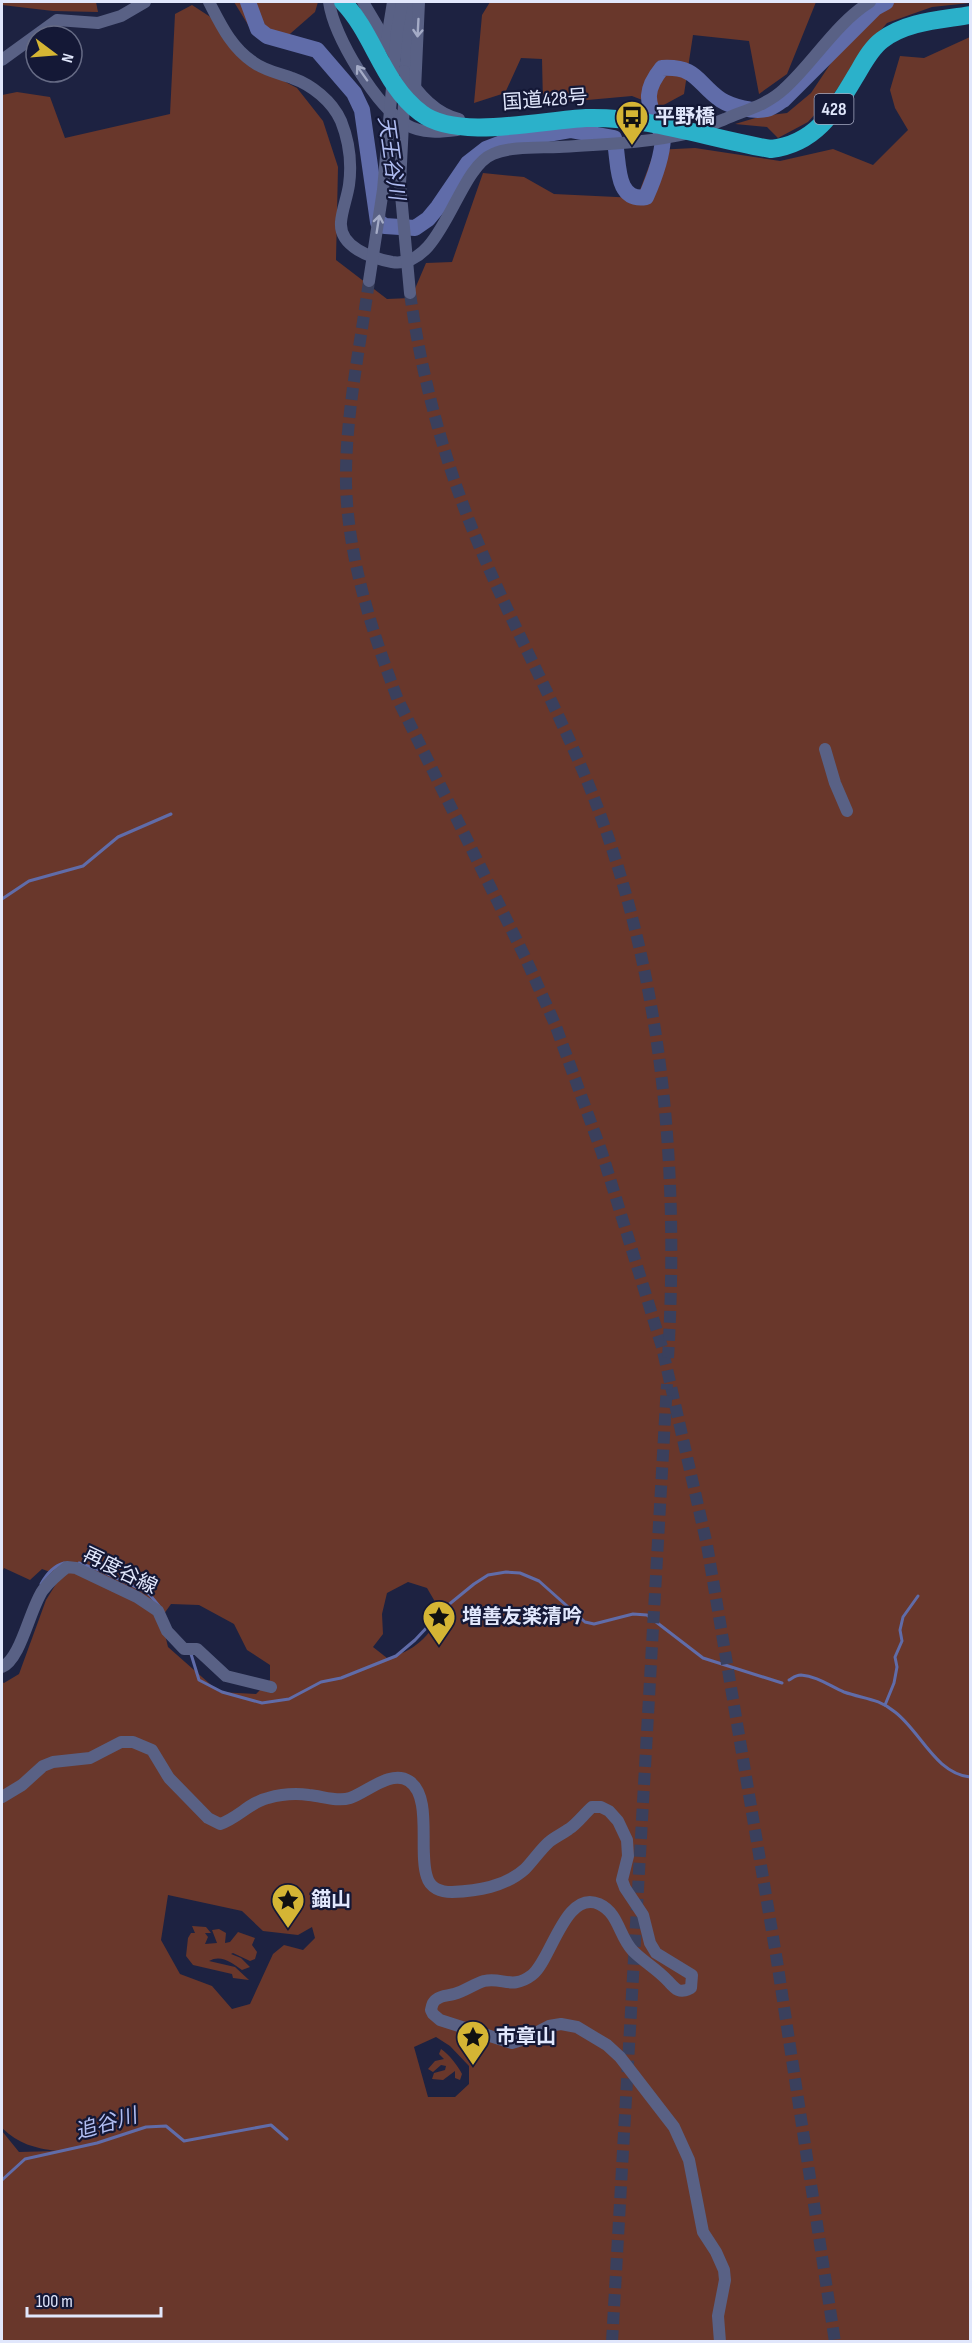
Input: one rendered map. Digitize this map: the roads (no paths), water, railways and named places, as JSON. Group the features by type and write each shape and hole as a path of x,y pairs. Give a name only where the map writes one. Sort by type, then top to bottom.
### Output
{"highway":[{"name":"国道428号","path":"343,2 377,27 399,90 421,114 441,124 479,128 605,118 648,124 771,149 789,147 811,135 838,105 869,55 881,41 911,26 970,15"}],"street":[{"path":"2,60 57,20 98,23 121,16 145,2"},
{"path":"210,2 228,38 252,62 264,69 295,78 334,108 345,131 350,154 349,186 341,235 348,244 358,250 392,262 410,261 420,254 447,219 477,167 493,153 519,149 624,142 692,133 762,105 782,91 848,19 870,2"},
{"path":"329,2 334,24 344,45 378,95 397,117 407,125 428,131 479,128"},
{"path":"363,2 413,85 428,102 445,114 476,122 571,119"},
{"path":"369,281 386,161 377,27 372,2"},
{"path":"377,27 393,2"},
{"path":"377,27 402,2"},
{"path":"409,2 400,184 410,293"},
{"path":"400,184 413,121 419,2"},
{"path":"825,749 835,783 847,811"},
{"name":"再度谷線","path":"2,1666 14,1654 42,1591 67,1567 85,1572 137,1597 158,1611 174,1641 190,1649 197,1649 226,1676 271,1687"},
{"path":"2,1797 22,1785 43,1766 53,1762 90,1758 121,1742 133,1742 152,1750 169,1778 208,1818 220,1824 266,1798 292,1794 349,1798 389,1779 400,1777 415,1787 422,1800 424,1827 422,1859 427,1880 436,1889 447,1892 484,1889 500,1884 522,1871 550,1841 571,1828 592,1807 609,1811 618,1821 628,1847 622,1880 643,1915 650,1943 656,1953 692,1975 691,1988 682,1991 677,1989 658,1970 632,1950 616,1920 600,1904 593,1902 583,1904 570,1912 544,1961 534,1974 516,1984 485,1981 454,1995 441,1996 435,2000 431,2010 440,2020 512,2043 549,2026 561,2024 577,2028 607,2045 631,2069 674,2127 689,2160 700,2223 724,2270 718,2316 720,2342"}],"waterway":[{"name":"天王谷川","path":"248,2 258,29 267,36 317,50 354,93 362,110 378,222 385,226 415,228 428,219 438,207 468,163 486,149 507,141 570,130 614,138 623,186 635,197 646,197 657,168 662,146 663,136 649,102 652,82 662,68 674,68 690,73 713,94 731,105 762,110 769,108 783,100 875,8 886,2"},
{"path":"2,899 29,881 83,866 118,837 171,814"},
{"path":"41,1584 50,1571 64,1563"},
{"path":"79,1563 144,1591 159,1606"},
{"path":"191,1654 199,1680 222,1692 262,1703 289,1699 321,1682 341,1678 396,1656 415,1640 447,1606 474,1584 488,1575 506,1572 520,1573 539,1581 585,1622 594,1624 633,1614 647,1615 703,1658 782,1683"},
{"path":"885,1705 894,1683 897,1667 895,1657 902,1641 900,1630 903,1617 918,1596"},
{"path":"789,1680 798,1675 807,1676 844,1692 883,1704 904,1720 947,1768 970,1777"},
{"name":"追谷川","path":"2,2180 25,2159 97,2143 146,2127 166,2126 184,2141 271,2125 287,2139"}],"tunnel":[{"path":"369,281 350,408 346,459 348,512 356,567 379,648 398,700 525,957 555,1024 602,1153 662,1347 707,1545 777,1961 835,2342"},
{"path":"410,293 421,359 437,424 457,488 495,583 587,780 622,880 639,947 653,1014 668,1151 671,1220 668,1358"},
{"path":"612,2342 667,1384"}],"place":[{"name":"平野橋","path":"632,146"},
{"name":"増善友楽清吟","path":"439,1646"},
{"name":"錨山","path":"288,1929"},
{"name":"市章山","path":"473,2066"}]}
